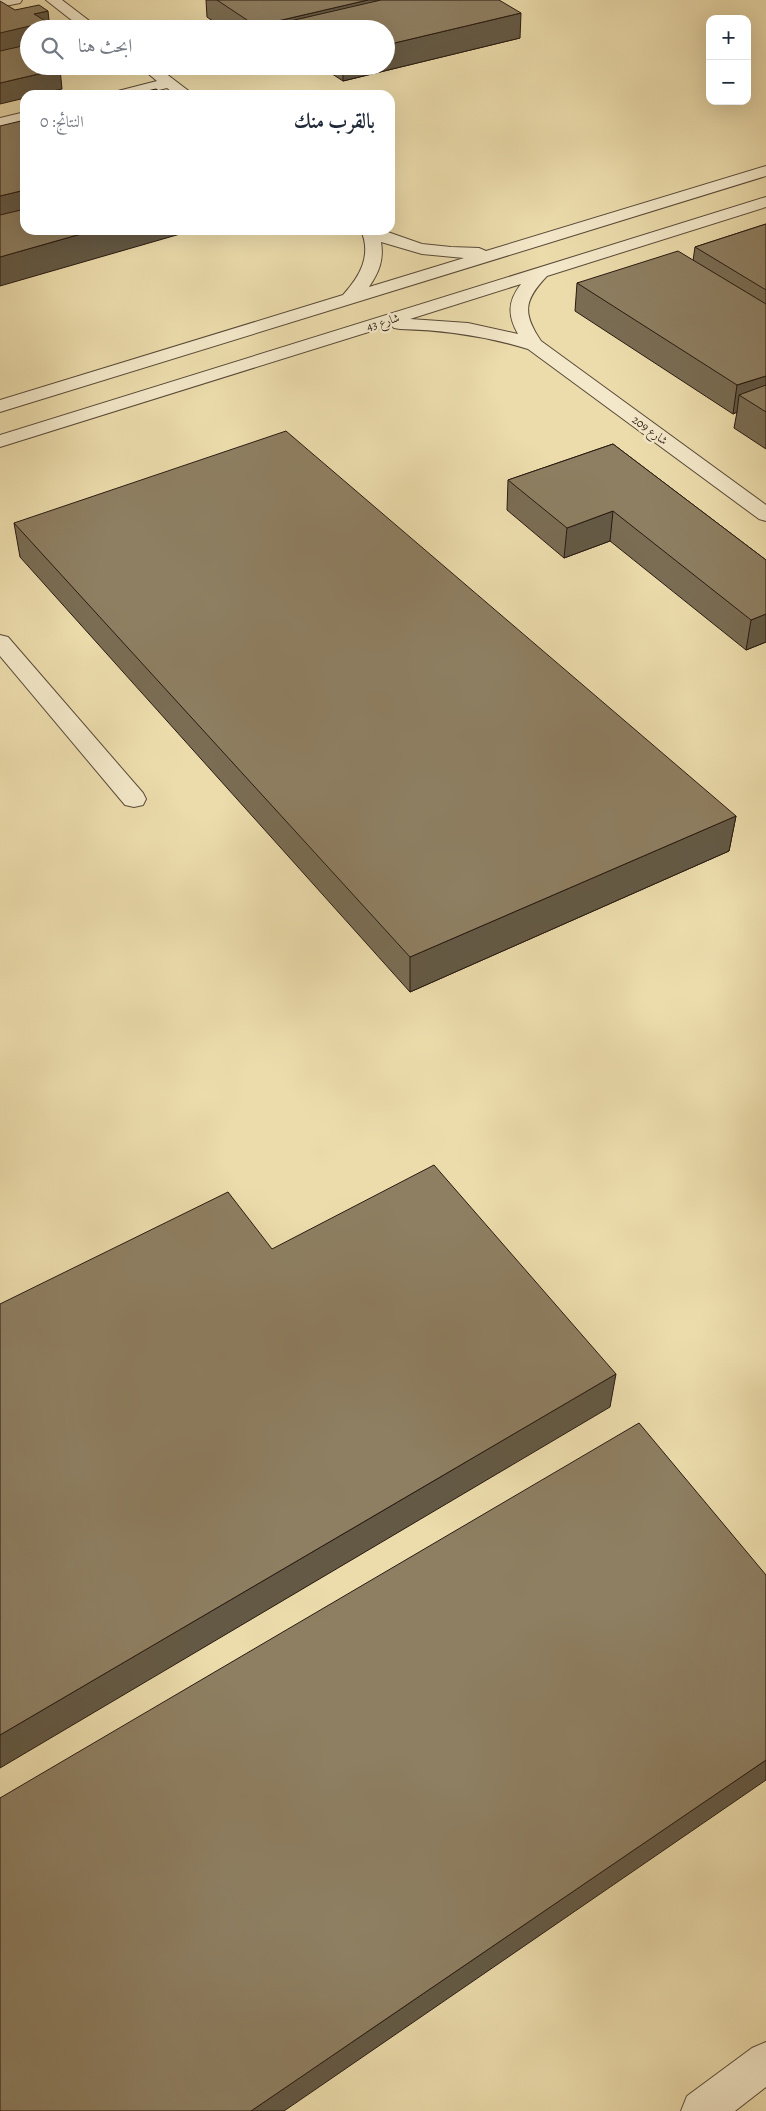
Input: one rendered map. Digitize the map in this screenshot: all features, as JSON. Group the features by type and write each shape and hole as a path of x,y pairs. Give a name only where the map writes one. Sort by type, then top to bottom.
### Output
{"street":[{"path":"0,3 15,0"},
{"path":"52,0 80,20"},
{"path":"158,75 179,90"},
{"path":"140,90 169,83"},
{"path":"0,123 20,118"},
{"path":"0,406 766,171"},
{"name":"شارع 43","path":"0,441 766,202"},
{"path":"349,299 365,283 374,265 376,248 371,235"},
{"path":"380,235 398,242 431,250 467,253 504,252"},
{"name":"شارع 209","path":"534,345 520,326 518,306 525,288 541,272"},
{"name":"شارع 209","path":"361,329 396,324 450,326 502,334 534,345 766,515"},
{"path":"0,642 134,799"},
{"path":"702,2111 766,2062"}],"building":[{"path":"217,0 368,0 282,20 247,20"},
{"path":"381,0 499,0 521,13 395,43 395,20 295,20"},
{"path":"0,1 15,10 39,5 48,11 34,14 44,20 20,20 20,28 0,33"},
{"path":"20,47 20,75 34,75 0,83 0,51"},
{"path":"20,121 20,191 0,196 0,126"},
{"path":"20,210 20,235 77,235 0,257 0,215"},
{"path":"766,224 766,290 695,247"},
{"path":"678,251 766,304 766,376 737,385 577,283"},
{"path":"766,385 766,412 739,395"},
{"path":"286,431 736,816 410,957 14,523"},
{"path":"613,444 766,560 766,614 751,620 613,511 567,528 508,480"},
{"path":"434,1165 616,1374 0,1735 0,1304 228,1192 272,1249"},
{"path":"639,1423 766,1575 766,1760 251,2111 0,2111 0,1798"}]}
